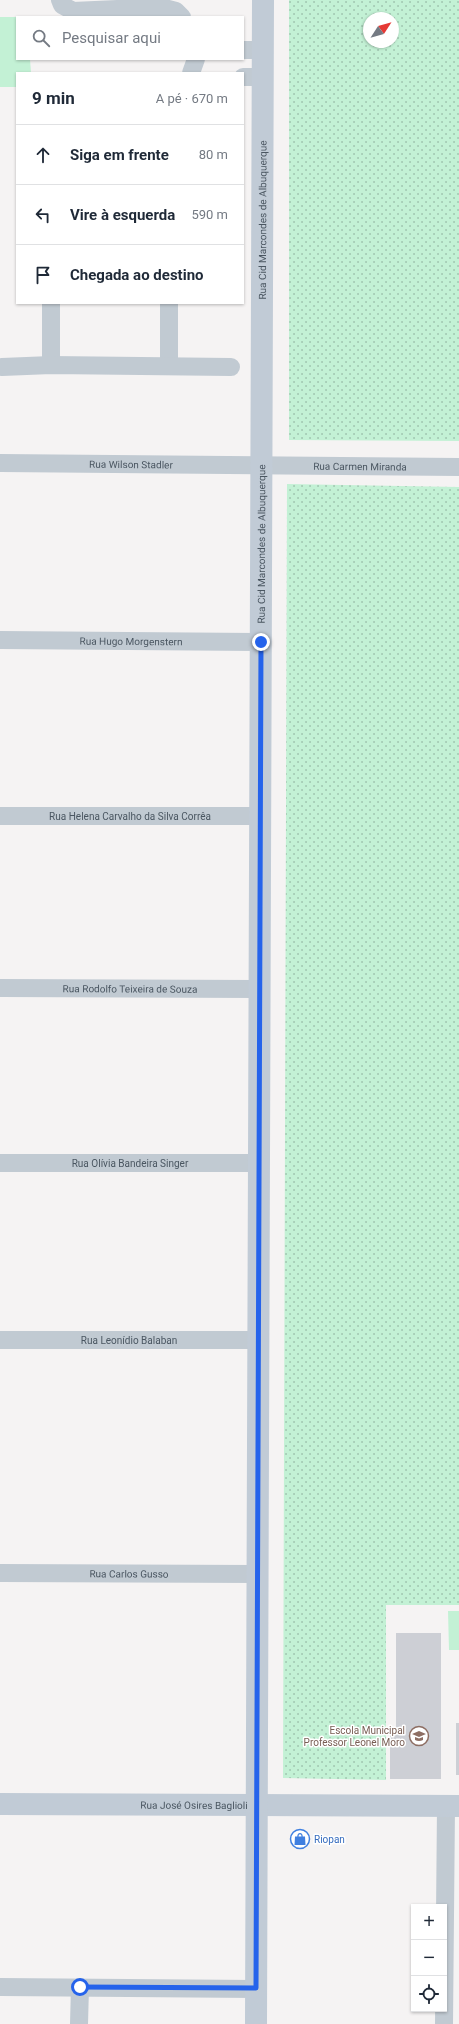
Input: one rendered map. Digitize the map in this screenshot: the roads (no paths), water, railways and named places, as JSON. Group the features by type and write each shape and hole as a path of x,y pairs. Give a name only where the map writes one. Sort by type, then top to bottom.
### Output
{"street":[{"path":"60,0 62,5 73,11 161,8 176,9"},
{"name":"Rua Cid Marcondes de Albuquerque","path":"256,2024 262,465 253,50 263,0"},
{"path":"191,72 196,60"},
{"path":"51,304 51,365"},
{"path":"169,304 170,366"},
{"path":"2,367 51,365 231,367"},
{"name":"Rua Wilson Stadler","path":"0,463 262,465"},
{"name":"Rua Carmen Miranda","path":"262,465 459,467"},
{"name":"Rua Hugo Morgenstern","path":"0,640 261,642"},
{"name":"Rua Helena Carvalho da Silva Corrêa","path":"0,816 260,816"},
{"name":"Rua Rodolfo Teixeira de Souza","path":"0,988 260,989"},
{"name":"Rua Olívia Bandeira Singer","path":"0,1163 259,1163"},
{"name":"Rua Leonídio Balaban","path":"0,1340 259,1340"},
{"name":"Rua Carlos Gusso","path":"0,1573 258,1574"},
{"name":"Rua José Osires Baglioli","path":"0,1804 452,1806"},
{"path":"444,2024 452,1806"},
{"path":"0,1986 256,1988"},
{"path":"79,2024 80,1987"}],"place":[{"name":"Escola Municipal Professor Leonel Moro","path":"419,1736"},
{"name":"Riopan","path":"300,1839"}]}
